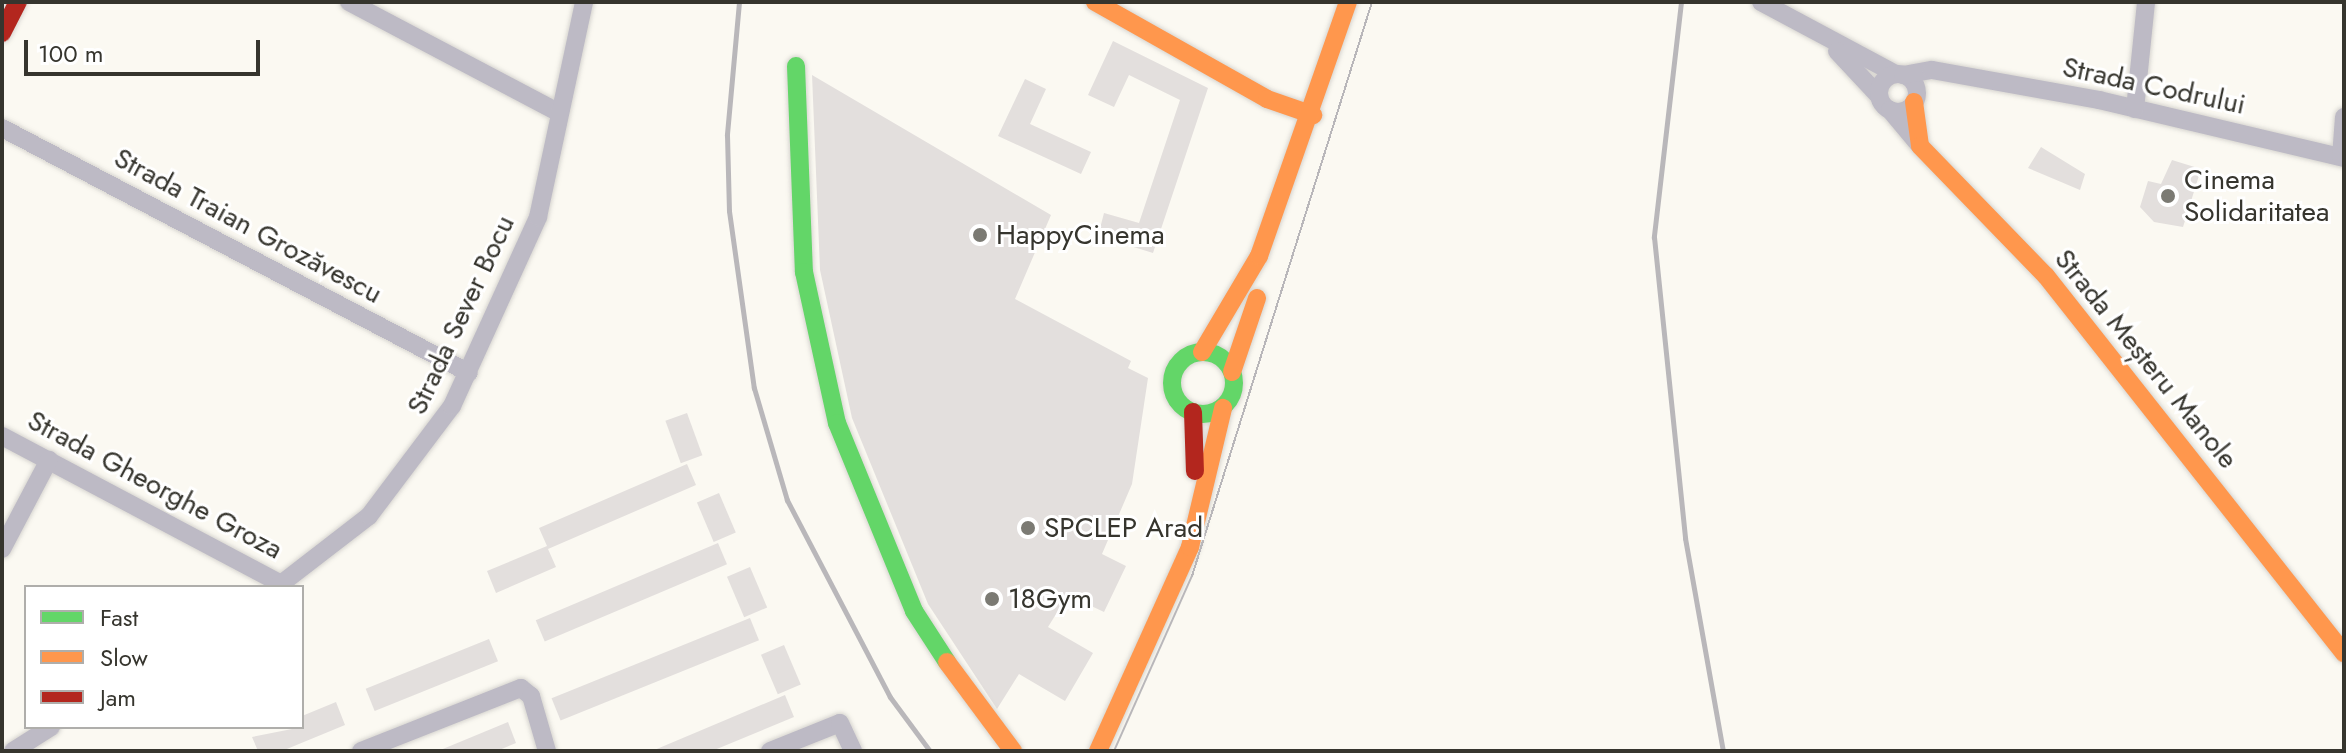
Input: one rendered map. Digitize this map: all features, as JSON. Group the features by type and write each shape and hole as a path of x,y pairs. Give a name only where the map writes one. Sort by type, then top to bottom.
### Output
{"street":[{"path":"2,33 18,2"},
{"path":"349,2 558,112"},
{"name":"Strada Sever Bocu","path":"279,585 398,483 469,373 538,217 558,112 584,2"},
{"path":"1095,2 1116,7 1267,99 1313,115"},
{"path":"1079,751 1137,636 1186,507 1197,464 1193,412 1177,399 1173,377 1181,362 1202,352 1255,264 1313,115 1348,2"},
{"path":"1761,2 1830,43 1900,74 1915,99 1920,146"},
{"path":"2135,109 2146,2"},
{"path":"1830,43 1920,146"},
{"path":"796,66 804,272 837,423 914,611 960,686 1013,751"},
{"name":"Strada Codrului","path":"1900,74 1920,69 2135,109 2342,158"},
{"path":"1884,103 1884,80 1900,74"},
{"path":"1884,103 1915,99 1951,75"},
{"path":"1098,751 1190,547 1223,408 1232,395 1232,372 1241,328 1292,220 1317,130 1313,115"},
{"path":"2342,158 2344,117"},
{"name":"Strada Traian Grozăvescu","path":"2,128 469,373"},
{"name":"Strada Meșteru Manole","path":"1920,146 2057,288 2344,654"},
{"path":"1202,352 1220,357 1232,372"},
{"path":"1193,412 1223,408"},
{"name":"Strada Gheorghe Groza","path":"2,436 279,585"},
{"path":"2,549 49,460"},
{"path":"361,751 525,689 547,751"},
{"path":"770,751 840,723 853,751"},
{"path":"13,751 48,729"}],"building":[{"path":"1113,41 1208,88 1153,253 1098,236 1104,213 1139,223 1180,100 1129,75 1114,107 1088,95"},
{"path":"812,75 1051,215 1015,299 1131,361 1128,368 1148,378 1132,484 1102,554 1126,566 1104,612 1068,595 1048,627 1093,653 1065,701 1019,674 997,709 928,604 852,418 820,270"},
{"path":"1025,79 1046,89 1030,124 1091,152 1081,174 998,136"},
{"path":"2041,147 2085,174 2080,190 2028,168"},
{"name":"Cinema Solidaritatea","path":"2172,160 2201,169 2183,227 2154,222 2140,207 2148,181 2161,184"},
{"path":"687,413 702,455 681,463 665,421"},
{"path":"687,464 696,485 548,549 556,567 496,593 487,571 547,546 539,528"},
{"path":"719,493 736,533 714,542 697,502"},
{"path":"718,543 727,564 545,642 536,620"},
{"path":"750,567 767,608 744,617 727,577"},
{"path":"750,618 759,640 561,720 552,698"},
{"path":"489,639 498,661 375,711 366,689"},
{"path":"784,645 801,685 778,694 761,655"},
{"path":"785,695 794,717 712,751 652,751"},
{"path":"336,702 345,725 282,751 258,751 252,737 304,729 304,715"},
{"path":"508,722 516,743 497,751 438,751"}],"tram line":[{"path":"1114,751 1192,576 1372,2"}],"railway":[{"path":"739,2 727,135 729,211 754,388 787,500 890,697 930,751"},
{"path":"1681,2 1654,237 1685,538 1723,751"}],"traffic: fast":[{"path":"796,66 804,272 837,423 914,611 947,662"},
{"path":"1203,352 1225,361 1234,383 1225,405 1203,414 1181,405 1172,383 1181,361 1203,352"}],"traffic: slow":[{"path":"1095,2 1267,99 1313,115"},
{"path":"1202,352 1259,256 1348,2"},
{"path":"1914,102 1920,146 2046,276 2344,654"},
{"path":"1232,372 1257,298"},
{"path":"1098,751 1190,547 1223,408"},
{"path":"947,662 1013,751"}],"traffic: jam":[{"path":"2,33 18,2"},
{"path":"1193,412 1195,471"}],"place":[{"name":"Cinema Solidaritatea","path":"2168,196"},
{"name":"HappyCinema","path":"980,235"},
{"name":"SPCLEP Arad","path":"1028,528"},
{"name":"18Gym","path":"992,599"}]}
